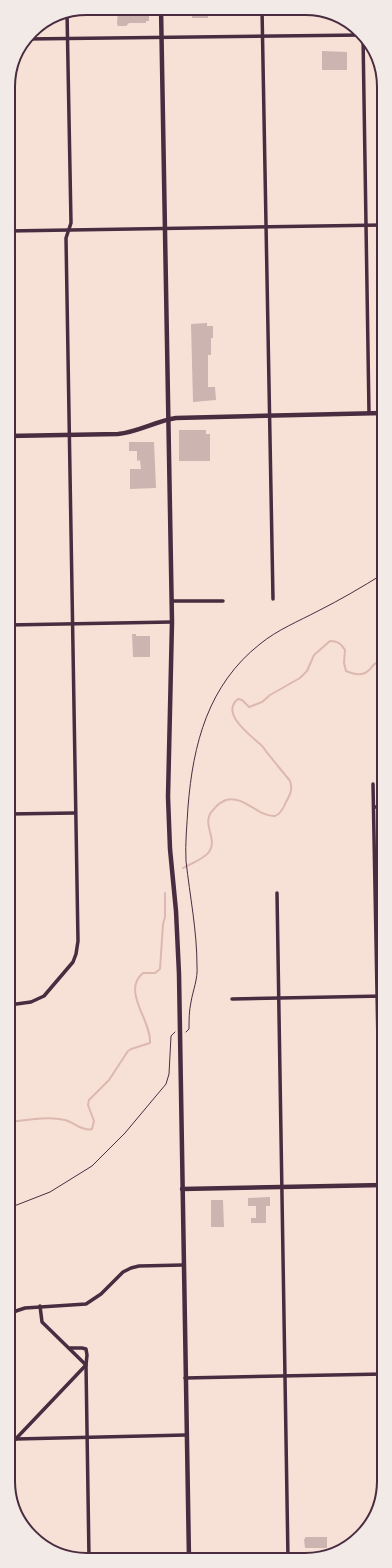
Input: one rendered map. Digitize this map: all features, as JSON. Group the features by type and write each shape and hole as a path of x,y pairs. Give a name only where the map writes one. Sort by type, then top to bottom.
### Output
{"street":[{"path":"161,15 172,601 168,798 170,850 176,912 179,974 188,1553"},
{"path":"262,15 271,415 273,599"},
{"path":"15,1004 31,1002 42,998 71,965 76,954 78,942 66,238 71,223 68,17"},
{"path":"34,39 355,35"},
{"path":"363,45 369,414"},
{"path":"15,231 377,225"},
{"path":"15,436 123,434 168,420 271,415 377,413"},
{"path":"172,601 223,601"},
{"path":"15,625 172,622"},
{"path":"232,999 377,996 373,784"},
{"path":"15,814 76,813"},
{"path":"276,893 288,1553"},
{"path":"182,1189 377,1185"},
{"path":"15,1312 20,1309 40,1306 86,1304 101,1294 123,1272 135,1266 183,1265"},
{"path":"40,1306 40,1317 42,1322 86,1365"},
{"path":"70,1348 86,1349 87,1355 89,1553"},
{"path":"16,1439 86,1365"},
{"path":"185,1378 377,1374"},
{"path":"16,1439 186,1435"}],"path":[{"path":"185,1032 189,1029 190,1008 197,969 197,943 186,861 190,777 196,746 209,711 219,691 238,665 260,644 279,631 351,594 377,578"},
{"path":"15,1206 50,1192 92,1166 125,1133 166,1084 169,1074 171,1036 176,1032"}],"building":[{"path":"118,15 149,15 149,21 146,21 146,23 129,23 126,26 118,26"},
{"path":"192,15 208,15 208,18 192,18"},
{"path":"322,51 347,52 347,70 322,70"},
{"path":"207,323 207,326 213,326 211,355 208,355 208,387 215,387 216,400 193,402 191,324"},
{"path":"179,430 206,430 206,434 210,434 210,461 179,461"},
{"path":"129,442 154,442 156,488 130,489 130,469 141,469 140,460 137,461 137,451 129,451"},
{"path":"132,634 136,634 136,636 150,636 150,657 133,657"},
{"path":"270,1197 270,1206 266,1206 266,1223 251,1223 251,1218 256,1218 256,1206 248,1206 248,1198"},
{"path":"211,1200 223,1200 224,1227 211,1227"},
{"path":"305,1537 327,1537 327,1548 305,1548"}],"waterway":[{"path":"183,868 207,855 209,852 212,841 208,820 210,814 216,806 226,800 233,799 245,803 263,813 275,816 282,810 290,794 290,781 263,747 240,725 235,718 232,711 233,705 238,699 242,700 249,707 262,702 270,695 300,678 307,671 314,655 330,641 339,643 345,650 344,663 346,671 355,674 363,674 377,663"},
{"path":"15,1121 51,1118 65,1120 89,1130 92,1129 94,1121 88,1105 89,1100 109,1080 128,1051 150,1043 147,1025 136,997 135,988 137,980 143,973 155,973 160,969 163,924 165,917 165,893"}]}
